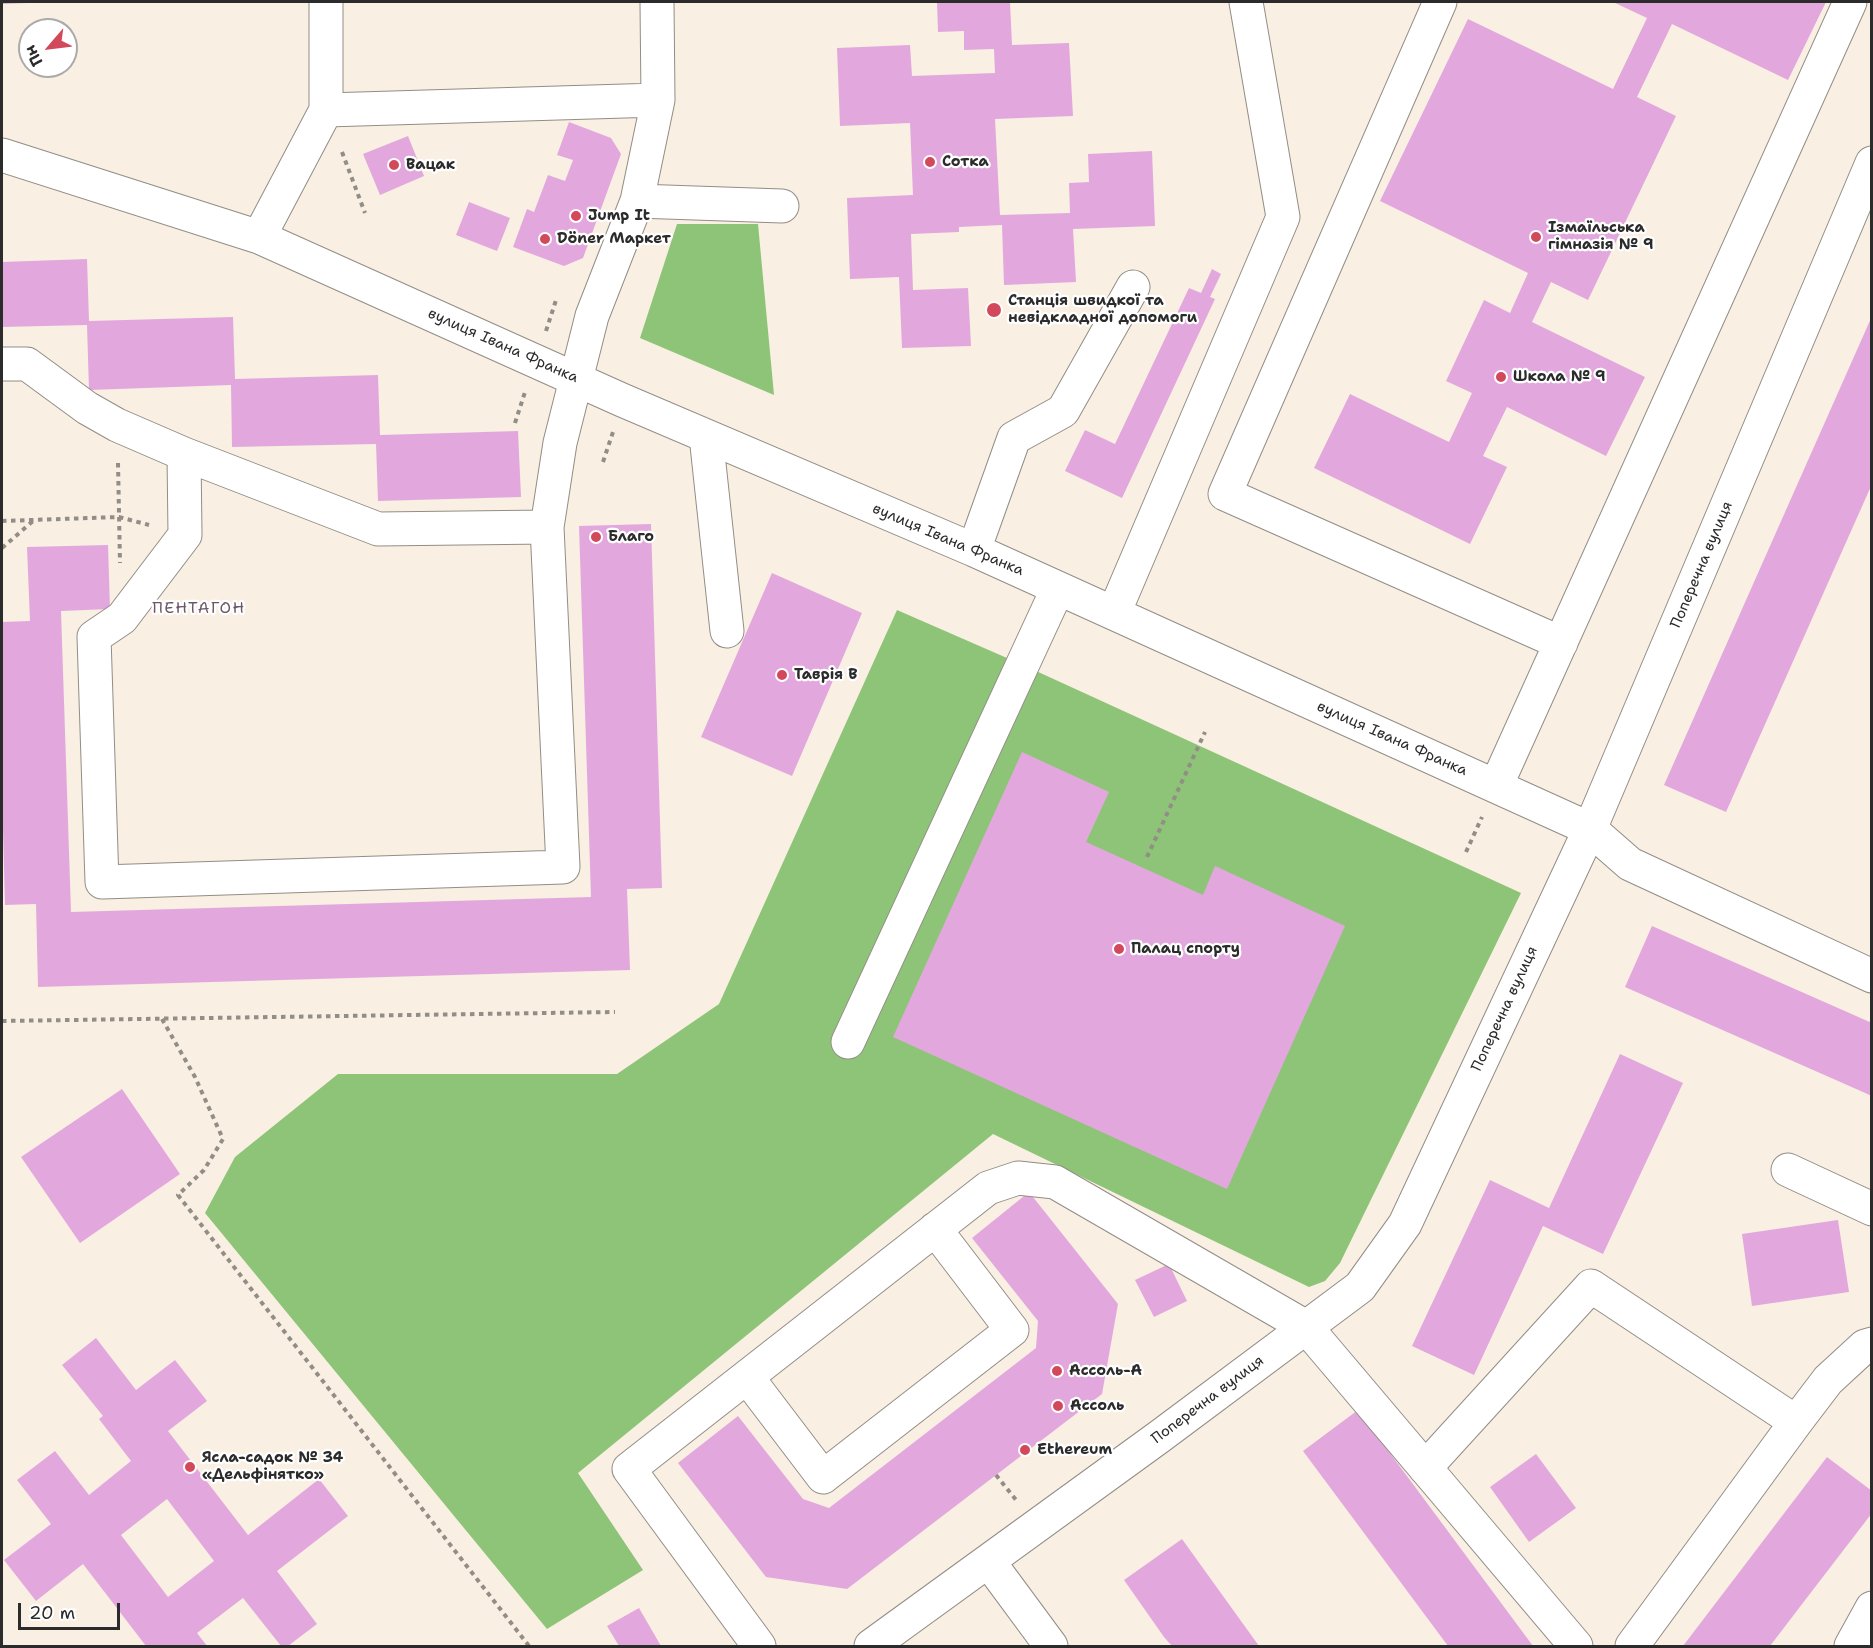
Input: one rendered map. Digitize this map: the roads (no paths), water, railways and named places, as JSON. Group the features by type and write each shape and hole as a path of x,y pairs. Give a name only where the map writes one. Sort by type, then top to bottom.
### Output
{"street":[{"path":"259,237 326,110 327,2"},
{"path":"184,453 185,535 122,618 94,637 102,882 563,867 548,527 560,443 592,316 637,201 658,100 657,2"},
{"path":"1114,613 1283,217 1246,2"},
{"path":"1440,2 1225,494 1561,642"},
{"path":"1496,786 1850,2"},
{"path":"326,110 658,100"},
{"name":"вулиця Івана Франка","path":"2,155 259,237 577,380 974,550 1590,829 1630,864 1872,976"},
{"name":"Поперечна вулиця","path":"871,1647 1360,1287 1405,1224 1590,829 1872,163"},
{"path":"637,201 782,206"},
{"path":"974,550 1014,438 1063,411 1133,287"},
{"path":"2,364 27,364 87,408 117,425 378,529 548,527"},
{"path":"706,436 726,631"},
{"path":"848,1042 1058,588"},
{"path":"1788,1170 1872,1209"},
{"path":"759,1647 629,1469 988,1188 1018,1178 1055,1182 1306,1327 1576,1647"},
{"path":"747,1377 823,1477 1012,1330 935,1230"},
{"path":"1425,1468 1591,1286 1796,1422"},
{"path":"1632,1647 1828,1380 1865,1346 1872,1344"},
{"path":"989,1562 1051,1647"},
{"path":"1851,1647 1872,1608"}],"place":[{"name":"Сотка","path":"930,162"},
{"name":"Вацак","path":"394,165"},
{"name":"Jump It","path":"576,216"},
{"name":"Ізмаїльська гімназія № 9","path":"1536,237"},
{"name":"Döner Маркет","path":"545,239"},
{"name":"Станція швидкої та невідкладної допомоги","path":"994,310"},
{"name":"Школа № 9","path":"1501,377"},
{"name":"Благо","path":"596,537"},
{"name":"Таврія В","path":"782,675"},
{"name":"Палац спорту","path":"1119,949"},
{"name":"Ассоль-А","path":"1057,1371"},
{"name":"Ассоль","path":"1058,1406"},
{"name":"Ethereum","path":"1025,1450"},
{"name":"Ясла-садок № 34 «Дельфінятко»","path":"190,1467"}],"district":[{"name":"ПЕНТАГОН","path":"199,609"}]}
